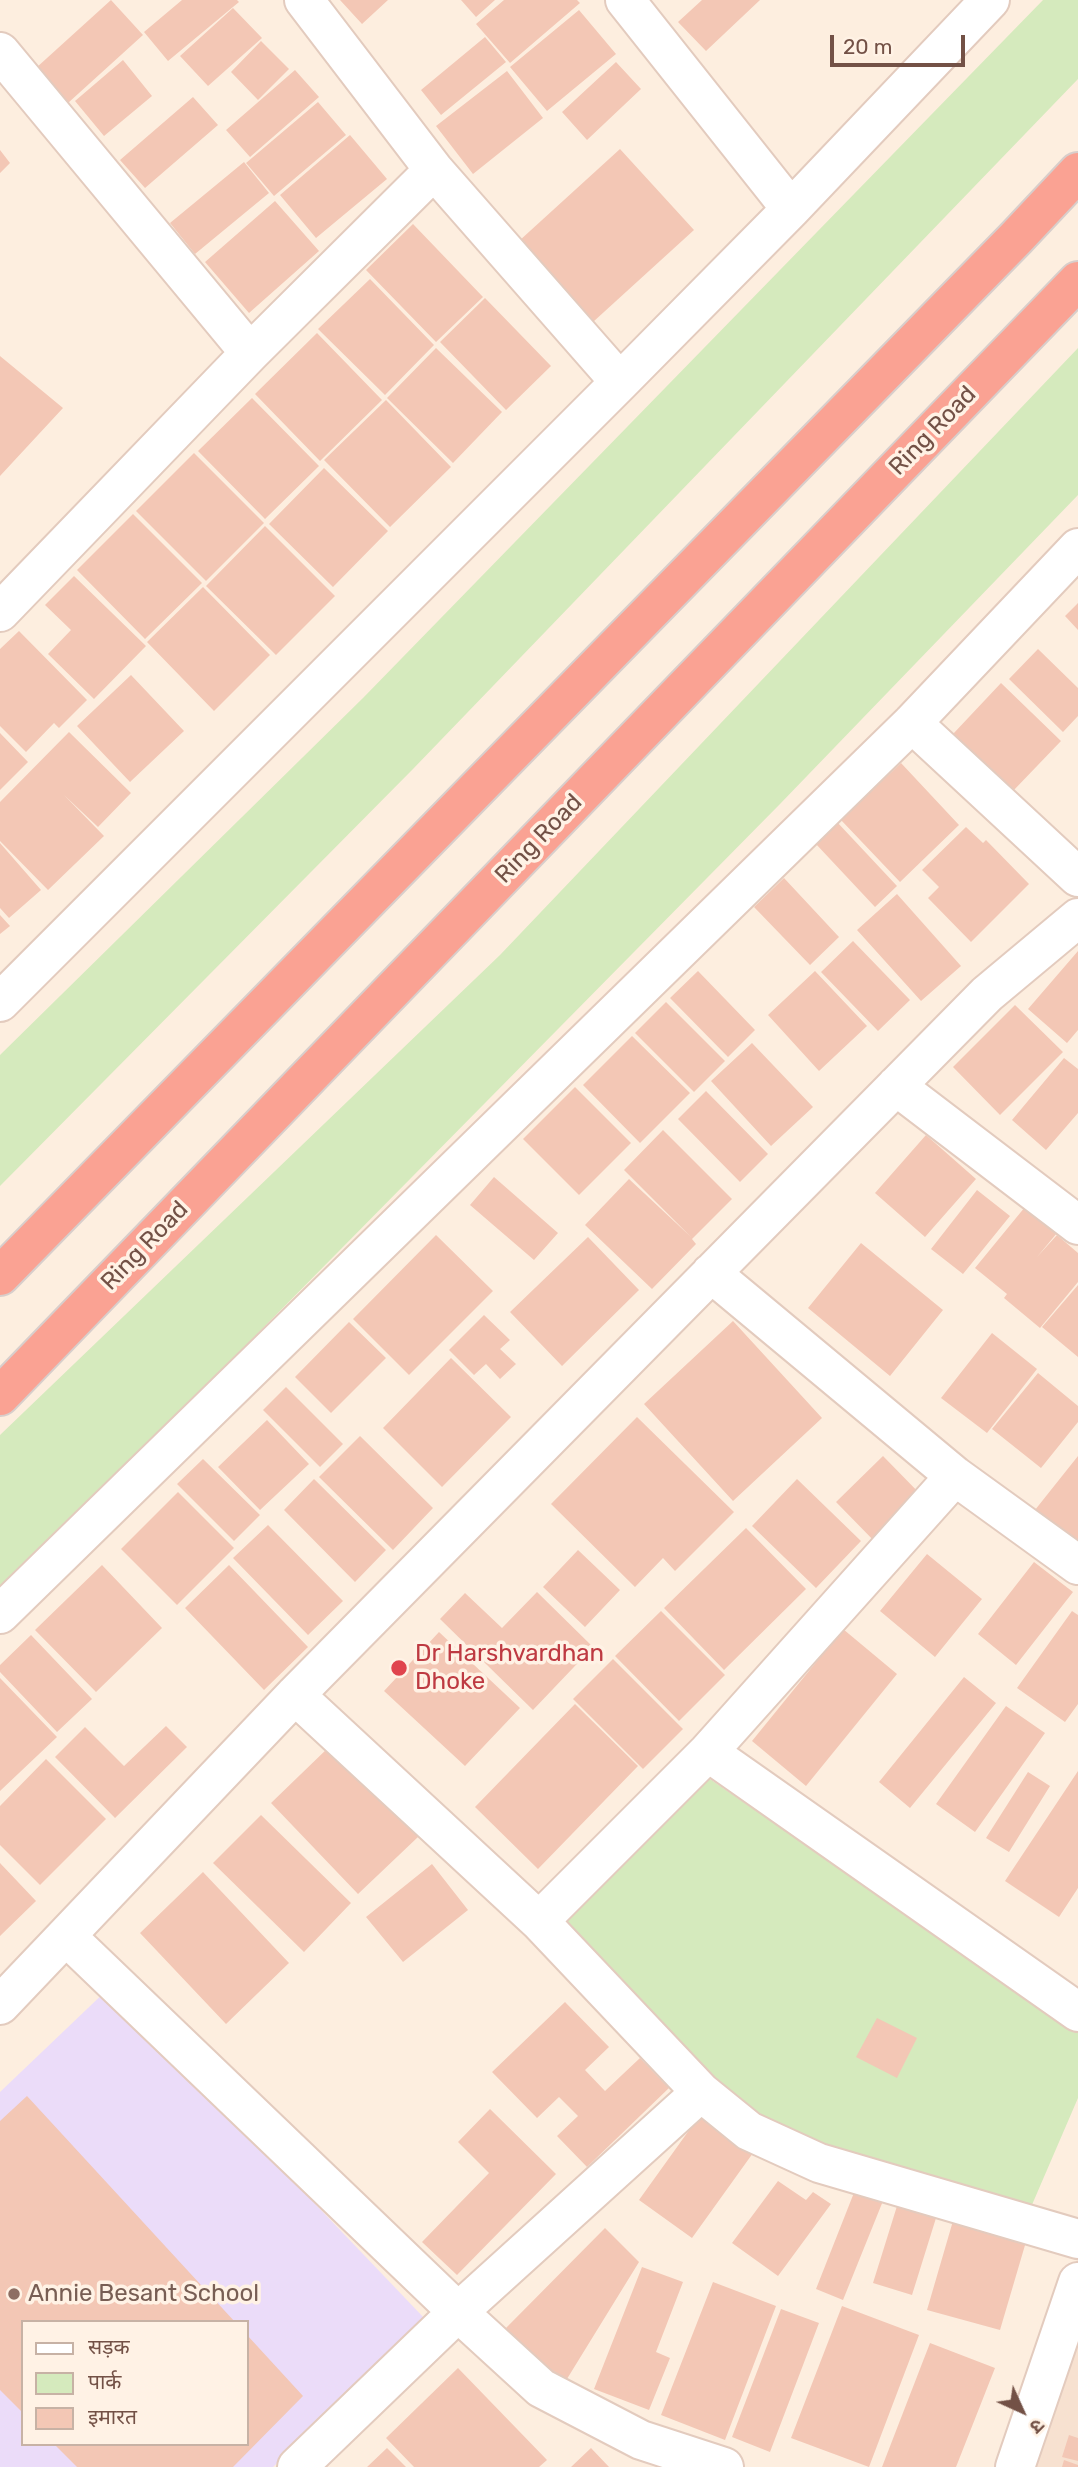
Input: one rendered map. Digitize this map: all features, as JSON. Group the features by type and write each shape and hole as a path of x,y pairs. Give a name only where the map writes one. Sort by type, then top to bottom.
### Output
{"highway":[{"path":"0,1276 968,288 1078,172"},
{"name":"Ring Road","path":"0,1396 1078,281"}],"street":[{"path":"304,0 434,170 620,382"},
{"path":"0,1002 791,209 990,0"},
{"path":"642,7 791,209"},
{"path":"0,52 250,353"},
{"path":"0,612 250,353 434,170"},
{"path":"0,1614 912,723 1078,548"},
{"path":"912,723 1078,877"},
{"path":"0,2005 295,1695 987,994 1078,918"},
{"path":"896,1086 1078,1225"},
{"path":"711,1273 955,1476 1078,1565"},
{"path":"539,1920 708,1752 955,1476"},
{"path":"295,1695 539,1920 701,2092 749,2131 819,2163 1078,2239"},
{"path":"708,1752 1078,2012"},
{"path":"66,1936 458,2312 541,2388 641,2440 724,2467"},
{"path":"296,2467 458,2312 701,2092"},
{"path":"1015,2467 1078,2282"}],"shaded area":[{"path":"109,1988 426,2320 273,2467 0,2467 0,2092"},
{"path":"1078,2257 1078,2467 996,2467"}],"green space":[{"path":"1043,0 1078,0 1078,79 413,769 0,1186 0,1055 363,698"},
{"path":"1078,348 1078,495 780,804 117,1476 0,1587 0,1435 500,955"},
{"path":"707,1777 1078,2033 1078,2098 1025,2221 828,2163 718,2100 556,1925"}],"building":[{"path":"111,0 143,35 68,103 36,68"},
{"path":"182,0 239,2 168,61 144,32"},
{"path":"340,0 388,0 362,24"},
{"path":"461,0 495,0 476,17"},
{"path":"504,0 577,0 580,3 510,63 476,24"},
{"path":"702,0 760,0 706,51 678,22"},
{"path":"233,8 262,38 208,86 180,56"},
{"path":"579,10 616,54 547,111 510,67"},
{"path":"485,37 506,62 441,115 421,90"},
{"path":"261,41 289,69 258,100 231,72"},
{"path":"123,60 152,96 104,136 75,101"},
{"path":"616,62 641,89 587,140 562,112"},
{"path":"295,70 319,97 250,157 226,130"},
{"path":"507,71 543,118 473,174 436,126"},
{"path":"193,97 218,125 145,188 120,160"},
{"path":"318,102 346,135 274,196 246,163"},
{"path":"350,135 387,179 316,238 280,195"},
{"path":"620,149 694,230 593,322 519,241"},
{"path":"0,150 10,163 0,173"},
{"path":"244,162 269,193 195,254 170,223"},
{"path":"275,201 319,251 249,313 205,262"},
{"path":"413,224 483,297 436,342 366,270"},
{"path":"370,279 434,345 385,395 318,329"},
{"path":"485,298 551,366 506,410 440,342"},
{"path":"317,333 382,400 320,461 255,394"},
{"path":"436,348 502,412 453,463 387,398"},
{"path":"0,356 63,408 0,476"},
{"path":"252,398 319,466 265,519 198,451"},
{"path":"386,400 451,467 390,527 324,460"},
{"path":"194,453 264,523 206,581 136,511"},
{"path":"324,468 388,531 333,587 269,524"},
{"path":"133,514 202,583 145,639 77,570"},
{"path":"265,526 335,596 276,655 206,586"},
{"path":"74,576 146,646 94,699 48,654 71,630 45,605"},
{"path":"203,587 270,655 214,711 147,642"},
{"path":"1078,603 1078,630 1065,616"},
{"path":"19,631 87,700 59,728 54,723 26,752 0,726 0,649"},
{"path":"1038,649 1078,688 1078,716 1063,732 1009,679"},
{"path":"131,675 184,731 130,782 77,726"},
{"path":"1001,683 1061,741 1013,791 953,734"},
{"path":"69,732 131,793 98,827 64,795 104,836 48,890 0,841 0,802"},
{"path":"0,733 28,762 0,790"},
{"path":"901,763 959,825 900,882 841,820"},
{"path":"837,822 897,886 875,907 815,843"},
{"path":"966,827 983,843 986,840 1029,884 971,942 928,898 939,887 922,870"},
{"path":"0,843 41,890 9,918 0,908"},
{"path":"784,878 839,937 810,965 754,907"},
{"path":"897,894 961,966 921,1001 857,930"},
{"path":"0,915 10,926 0,934"},
{"path":"853,941 910,1000 878,1031 821,972"},
{"path":"1078,951 1078,1030 1067,1043 1028,1009"},
{"path":"698,971 755,1030 728,1057 670,998"},
{"path":"815,971 867,1026 819,1071 768,1015"},
{"path":"666,1002 725,1061 694,1092 635,1033"},
{"path":"1015,1005 1063,1052 1000,1115 953,1067"},
{"path":"632,1036 690,1093 640,1143 583,1085"},
{"path":"752,1043 813,1107 771,1146 711,1081"},
{"path":"1064,1058 1078,1069 1078,1113 1046,1150 1012,1120"},
{"path":"575,1087 631,1143 579,1195 523,1139"},
{"path":"706,1091 768,1154 740,1182 678,1119"},
{"path":"663,1130 732,1199 692,1239 696,1244 652,1289 585,1225 629,1179 691,1237 624,1170"},
{"path":"926,1135 976,1179 925,1237 875,1193"},
{"path":"494,1177 558,1233 534,1260 470,1205"},
{"path":"977,1190 1010,1216 963,1274 931,1249"},
{"path":"1025,1207 1057,1233 1037,1257 1057,1235 1078,1253 1078,1282 1040,1328 1004,1298 1007,1294 975,1268"},
{"path":"436,1235 493,1291 409,1375 353,1319"},
{"path":"588,1237 639,1290 562,1366 510,1312"},
{"path":"861,1243 943,1310 890,1376 808,1308"},
{"path":"1078,1285 1078,1357 1042,1327"},
{"path":"484,1315 510,1340 500,1349 516,1364 500,1379 486,1364 474,1375 449,1350"},
{"path":"733,1321 822,1418 733,1501 644,1404"},
{"path":"349,1322 386,1358 331,1413 295,1377"},
{"path":"992,1333 1037,1369 987,1433 941,1398"},
{"path":"451,1358 511,1417 442,1487 383,1428"},
{"path":"1038,1373 1078,1406 1078,1422 1041,1468 992,1429"},
{"path":"286,1387 343,1444 320,1467 263,1410"},
{"path":"637,1417 734,1512 675,1571 663,1558 635,1587 551,1504"},
{"path":"267,1420 309,1464 260,1510 218,1467"},
{"path":"360,1436 433,1508 393,1550 319,1477"},
{"path":"883,1456 927,1501 880,1547 836,1502"},
{"path":"1078,1456 1078,1543 1031,1515"},
{"path":"203,1459 260,1515 234,1541 177,1484"},
{"path":"314,1479 386,1550 355,1582 284,1510"},
{"path":"797,1479 861,1541 816,1588 752,1526"},
{"path":"178,1492 234,1548 177,1605 121,1549"},
{"path":"268,1525 343,1601 308,1635 233,1558"},
{"path":"746,1528 806,1589 724,1670 664,1608"},
{"path":"578,1550 620,1590 585,1627 543,1587"},
{"path":"927,1554 982,1599 935,1657 880,1611"},
{"path":"1034,1562 1073,1592 1016,1665 978,1634"},
{"path":"102,1565 162,1628 96,1692 35,1630"},
{"path":"229,1565 308,1647 264,1690 185,1608"},
{"path":"537,1592 593,1647 533,1710 440,1619 465,1593 502,1628"},
{"path":"661,1611 725,1675 679,1721 615,1656"},
{"path":"1072,1611 1078,1615 1078,1704 1065,1722 1017,1688"},
{"path":"843,1629 897,1674 806,1786 752,1741"},
{"path":"439,1632 520,1708 465,1766 384,1691"},
{"path":"31,1635 92,1699 57,1732 0,1672 0,1665"},
{"path":"613,1659 683,1729 643,1769 573,1699"},
{"path":"964,1677 996,1703 910,1808 879,1782"},
{"path":"0,1678 57,1737 0,1791"},
{"path":"575,1704 638,1766 538,1869 475,1807"},
{"path":"1006,1706 1045,1733 975,1832 936,1804"},
{"path":"166,1726 187,1747 115,1818 55,1757 85,1727 124,1766"},
{"path":"330,1746 418,1837 358,1894 271,1803"},
{"path":"46,1759 106,1819 40,1885 0,1845 0,1806"},
{"path":"1078,1771 1078,1888 1059,1917 1005,1881"},
{"path":"1028,1772 1050,1786 1009,1852 986,1838"},
{"path":"261,1815 351,1903 304,1952 213,1863"},
{"path":"0,1863 36,1901 0,1936"},
{"path":"432,1864 468,1910 403,1962 366,1917"},
{"path":"203,1872 289,1963 226,2024 140,1933"},
{"path":"565,2002 609,2047 585,2070 605,2091 640,2058 669,2088 587,2167 557,2136 578,2116 559,2097 537,2118 492,2072"},
{"path":"877,2018 917,2038 897,2078 856,2057"},
{"path":"27,2096 233,2320 21,2320 21,2411 0,2390 0,2121"},
{"path":"490,2109 556,2174 457,2275 422,2242 489,2173 458,2142"},
{"path":"700,2115 753,2153 692,2238 639,2200"},
{"path":"859,2180 887,2191 843,2300 816,2289"},
{"path":"778,2181 806,2200 813,2192 831,2204 778,2276 732,2243"},
{"path":"897,2206 936,2218 912,2295 873,2283"},
{"path":"955,2214 1028,2235 1000,2330 927,2310"},
{"path":"605,2228 639,2262 562,2387 506,2328"},
{"path":"642,2267 683,2282 656,2352 670,2358 649,2410 594,2389"},
{"path":"713,2282 776,2306 725,2440 661,2415"},
{"path":"842,2306 919,2335 869,2467 791,2438"},
{"path":"781,2309 819,2323 770,2452 732,2437"},
{"path":"248,2336 303,2396 233,2467 77,2467 56,2446 248,2446"},
{"path":"930,2343 995,2368 956,2467 882,2467"},
{"path":"458,2368 547,2460 539,2467 414,2467 386,2438"},
{"path":"1069,2435 1078,2438 1078,2461 1062,2457"},
{"path":"387,2448 406,2467 367,2467"},
{"path":"591,2448 609,2467 571,2467"},
{"path":"1064,2460 1078,2465 1078,2467 1062,2467"}],"place":[{"name":"Dr Harshvardhan Dhoke","path":"399,1668"},
{"name":"Annie Besant School","path":"14,2294"}]}
